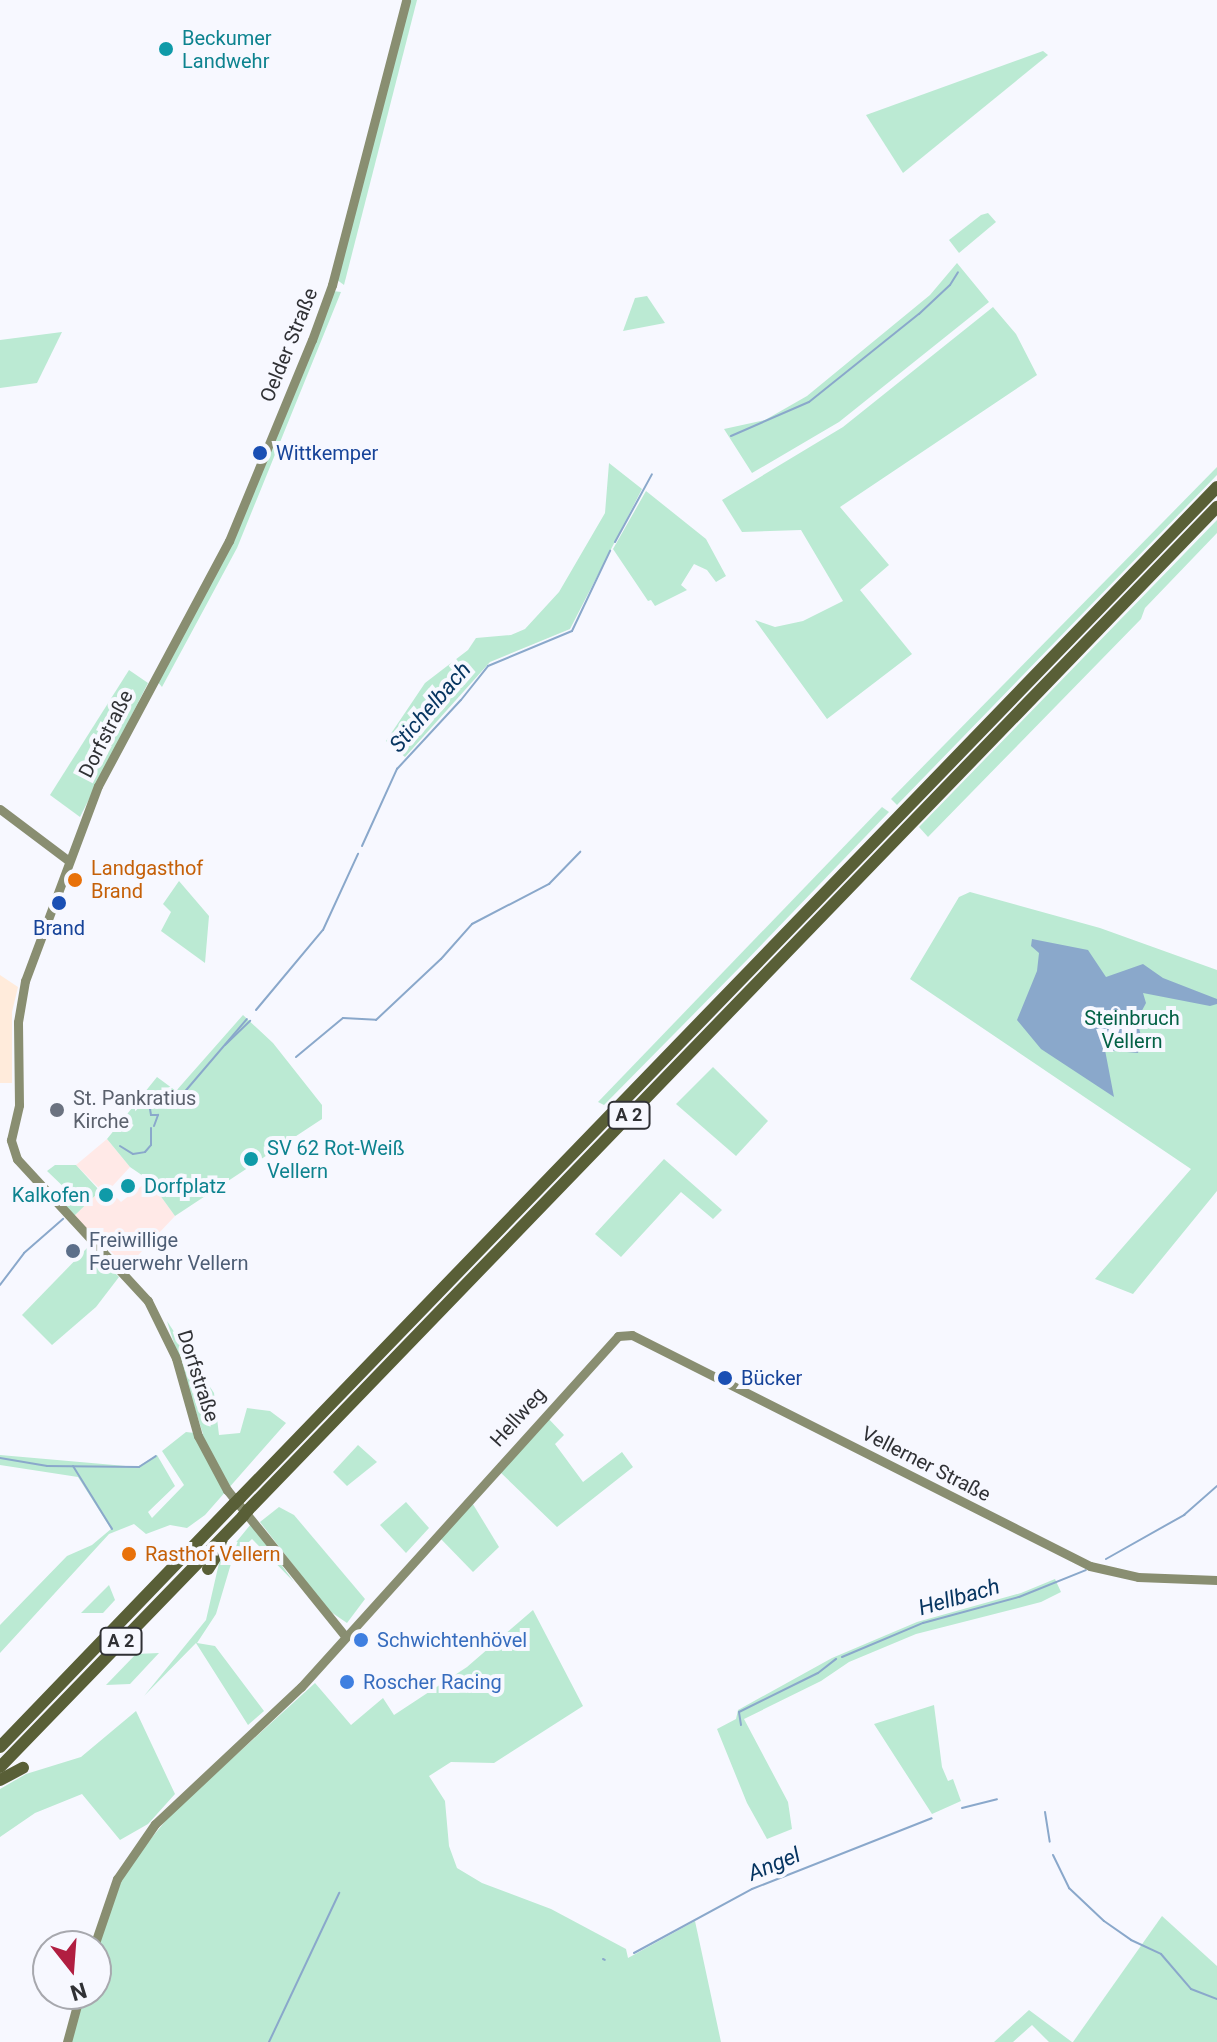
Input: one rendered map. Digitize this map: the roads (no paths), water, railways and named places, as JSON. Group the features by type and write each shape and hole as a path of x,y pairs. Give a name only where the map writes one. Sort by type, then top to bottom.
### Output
{"highway":[{"name":"A 2","path":"0,1747 1217,487"},
{"name":"A 2","path":"0,1767 1217,507"},
{"path":"200,1528 237,1501"},
{"path":"208,1569 246,1513"},
{"path":"0,1780 23,1768"}],"street":[{"name":"Oelder Straße","path":"152,684 229,541 327,299 406,0"},
{"name":"Dorfstraße","path":"152,684 98,786 20,1000 19,1105 12,1134 13,1152 148,1301 176,1358 198,1436 222,1481 342,1639"},
{"path":"0,809 69,861"},
{"name":"Hellweg","path":"342,1639 609,1342 618,1336 632,1335"},
{"name":"Vellerner Straße","path":"632,1335 1090,1566 1138,1577 1217,1580"},
{"path":"99,1930 117,1879 155,1824 182,1795 301,1687 342,1639"},
{"path":"67,2042 76,2010"}],"water":[{"path":"1032,939 1088,950 1106,977 1143,964 1163,978 1217,999 1217,1004 1210,1006 1143,993 1146,1003 1137,1020 1142,1040 1138,1053 1105,1050 1114,1097 1041,1049 1017,1020 1037,971 1039,953 1031,946"}],"waterway":[{"name":"Stichelbach","path":"731,436 809,402 919,314 950,285 958,272"},
{"name":"Stichelbach","path":"615,542 652,474"},
{"name":"Stichelbach","path":"362,846 397,769 488,666 572,631 610,551"},
{"path":"296,1057 343,1018 376,1020 441,959 472,924 549,884 580,852"},
{"name":"Stichelbach","path":"256,1010 323,930 358,854"},
{"name":"Stichelbach","path":"154,1126 158,1115 151,1115 150,1109 156,1104 156,1096 166,1092 170,1100 176,1102 247,1019"},
{"name":"Stichelbach","path":"225,1045 250,1021"},
{"name":"Stichelbach","path":"120,1146 133,1154 145,1152 151,1145 151,1128"},
{"name":"Stichelbach","path":"0,1285 24,1253 63,1219"},
{"path":"0,1458 47,1466 139,1467 156,1456"},
{"path":"73,1466 112,1529"},
{"name":"Hellbach","path":"1106,1559 1184,1515 1217,1486"},
{"name":"Hellbach","path":"842,1657 923,1623 1019,1597 1086,1570"},
{"name":"Hellbach","path":"741,1725 739,1712 818,1673 836,1659"},
{"path":"962,1808 997,1799"},
{"name":"Angel","path":"1045,1812 1050,1842"},
{"name":"Angel","path":"634,1953 752,1889 932,1818"},
{"name":"Angel","path":"1053,1855 1069,1888 1104,1921 1131,1940 1161,1954 1191,1989 1217,1999"},
{"path":"269,2042 339,1893"}],"place":[{"name":"Beckumer Landwehr","path":"166,49"},
{"name":"Wittkemper","path":"260,453"},
{"name":"Landgasthof Brand","path":"75,880"},
{"name":"Brand","path":"59,903"},
{"name":"St. Pankratius Kirche","path":"57,1110"},
{"name":"SV 62 Rot-Weiß Vellern","path":"251,1159"},
{"name":"Dorfplatz","path":"128,1186"},
{"name":"Kalkofen","path":"106,1195"},
{"name":"Freiwillige Feuerwehr Vellern","path":"73,1251"},
{"name":"Bücker","path":"725,1378"},
{"name":"Rasthof Vellern","path":"129,1554"},
{"name":"Schwichtenhövel","path":"361,1640"},
{"name":"Roscher Racing","path":"347,1682"}],"park label":[{"name":"Steinbruch Vellern","path":"1132,1030"}]}
